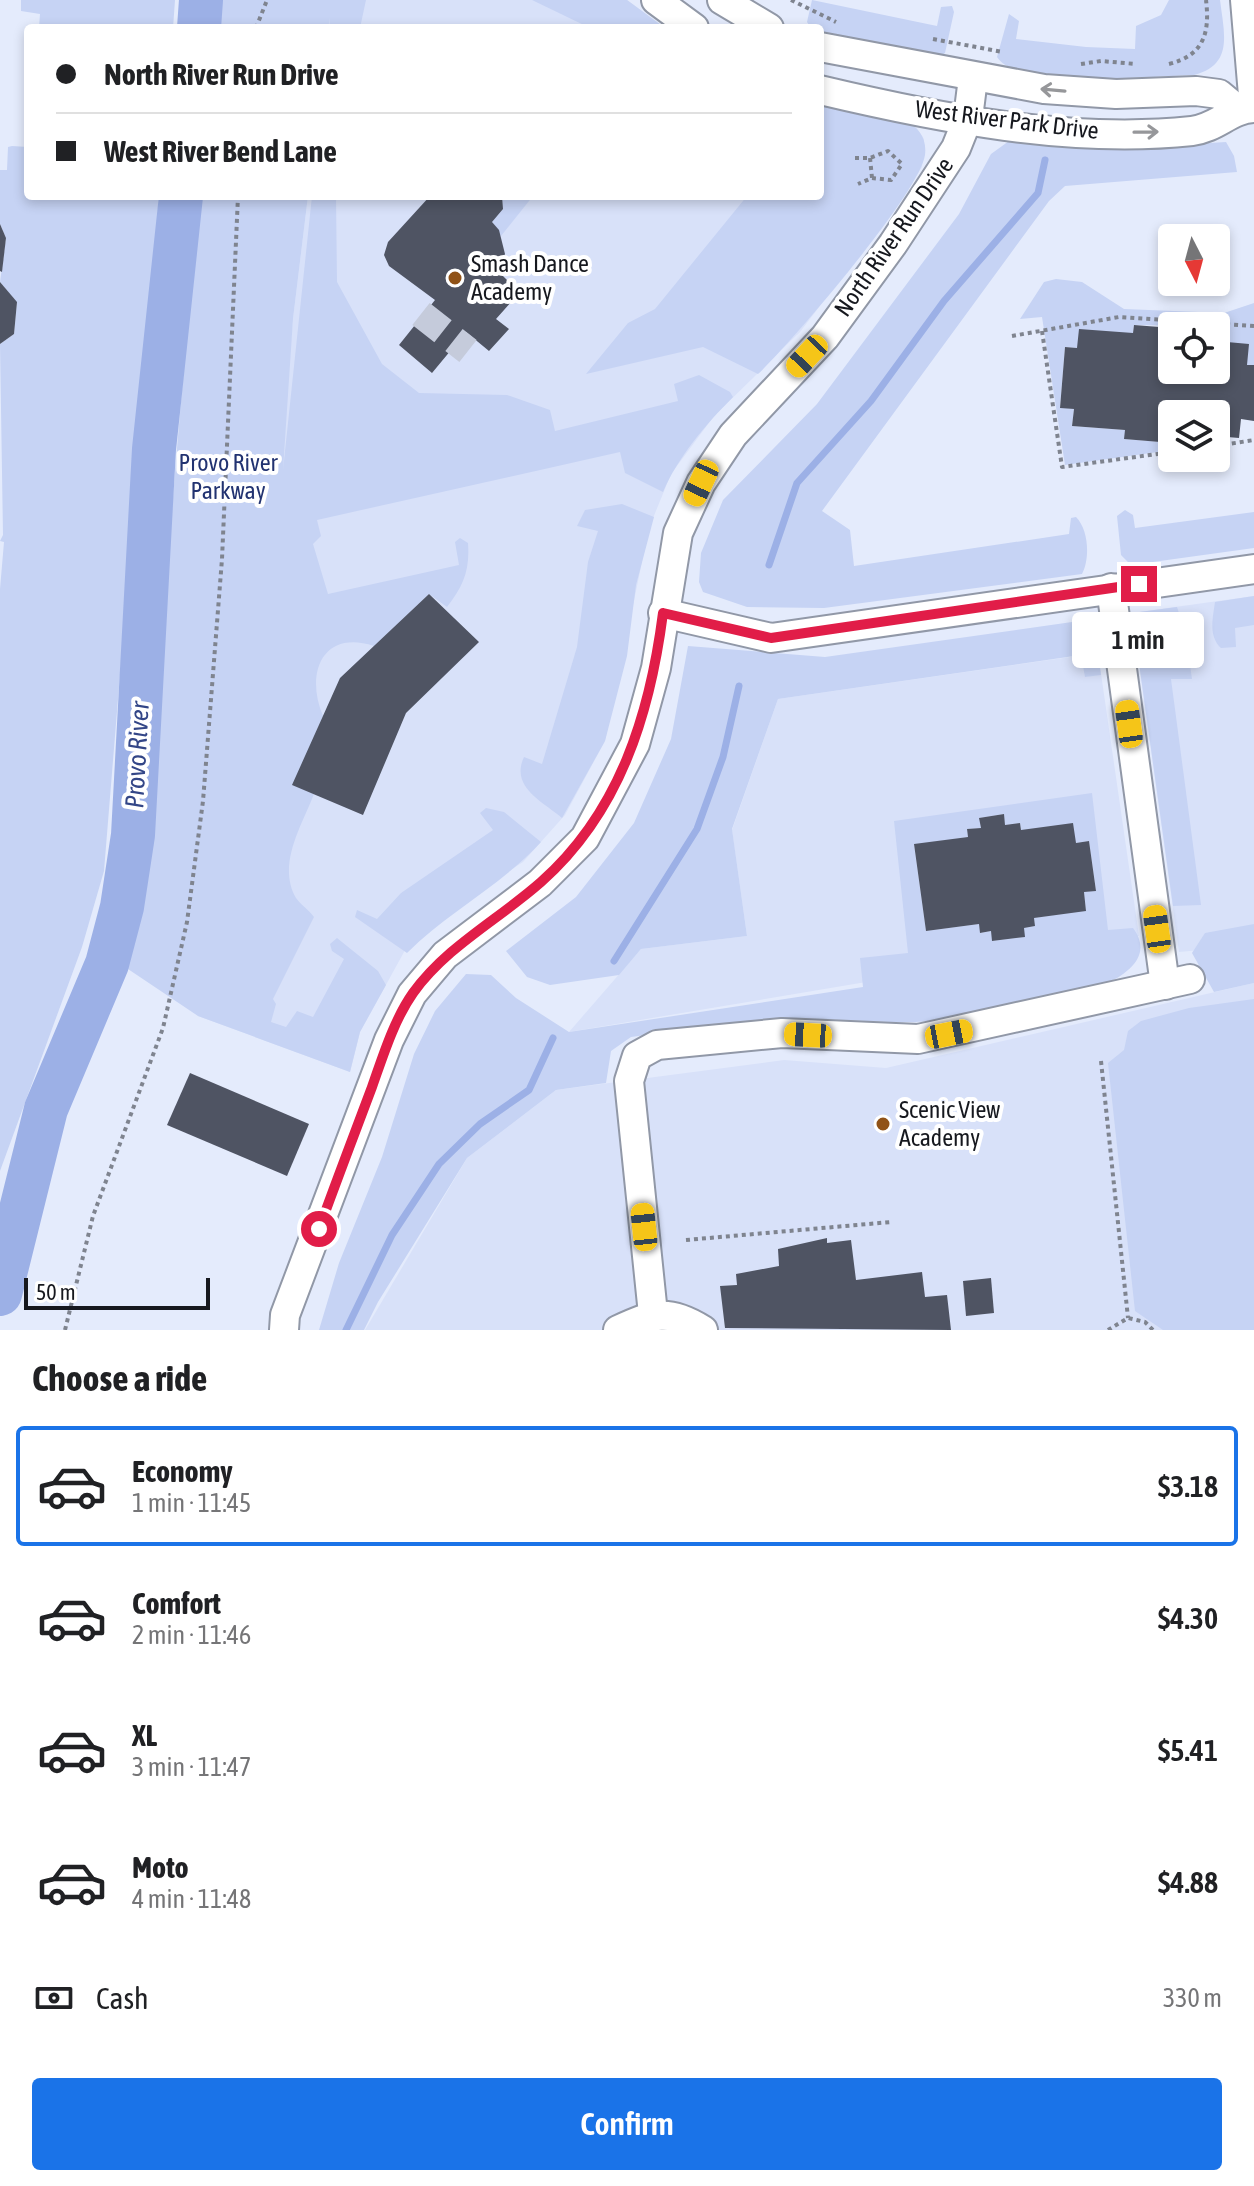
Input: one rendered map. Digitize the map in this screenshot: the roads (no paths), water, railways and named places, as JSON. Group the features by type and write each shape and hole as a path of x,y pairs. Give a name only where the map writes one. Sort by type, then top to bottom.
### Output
{"street":[{"path":"656,0 689,24"},
{"path":"722,0 762,24"},
{"path":"1245,0 1248,108"},
{"name":"West River Park Drive","path":"824,48 1044,89 1116,94 1196,91 1219,94 1248,108"},
{"name":"North River Run Drive","path":"284,1330 285,1315 389,1040 412,994 445,955 540,883 585,838 635,744 656,668 678,533 701,483 733,435 825,337 893,244 956,148 968,118 973,78"},
{"name":"West River Park Drive","path":"824,91 968,118 1081,133 1193,131 1213,126 1248,108"},
{"path":"663,613 771,638 1254,569"},
{"path":"653,1314 629,1081 637,1056 657,1045 782,1033 918,1039 1177,982 1111,588"},
{"path":"618,1330 653,1314 684,1318 703,1330"}],"waterway":[{"name":"Provo River","path":"199,24 201,0"},
{"path":"769,565 797,483 871,401 944,301 1038,193 1045,160"},
{"name":"Provo River","path":"0,1294 46,1109 107,964 122,907 133,835 154,449 181,200"},
{"path":"614,961 697,829 723,757 739,686"},
{"path":"346,1330 392,1235 439,1164 480,1124 529,1090 553,1038"}],"tunnel":[{"path":"421,314 468,351"}],"place":[{"name":"Smash Dance Academy","path":"455,278"},
{"name":"Scenic View Academy","path":"883,1124"}],"park label":[{"name":"Provo River Parkway","path":"228,477"}]}
